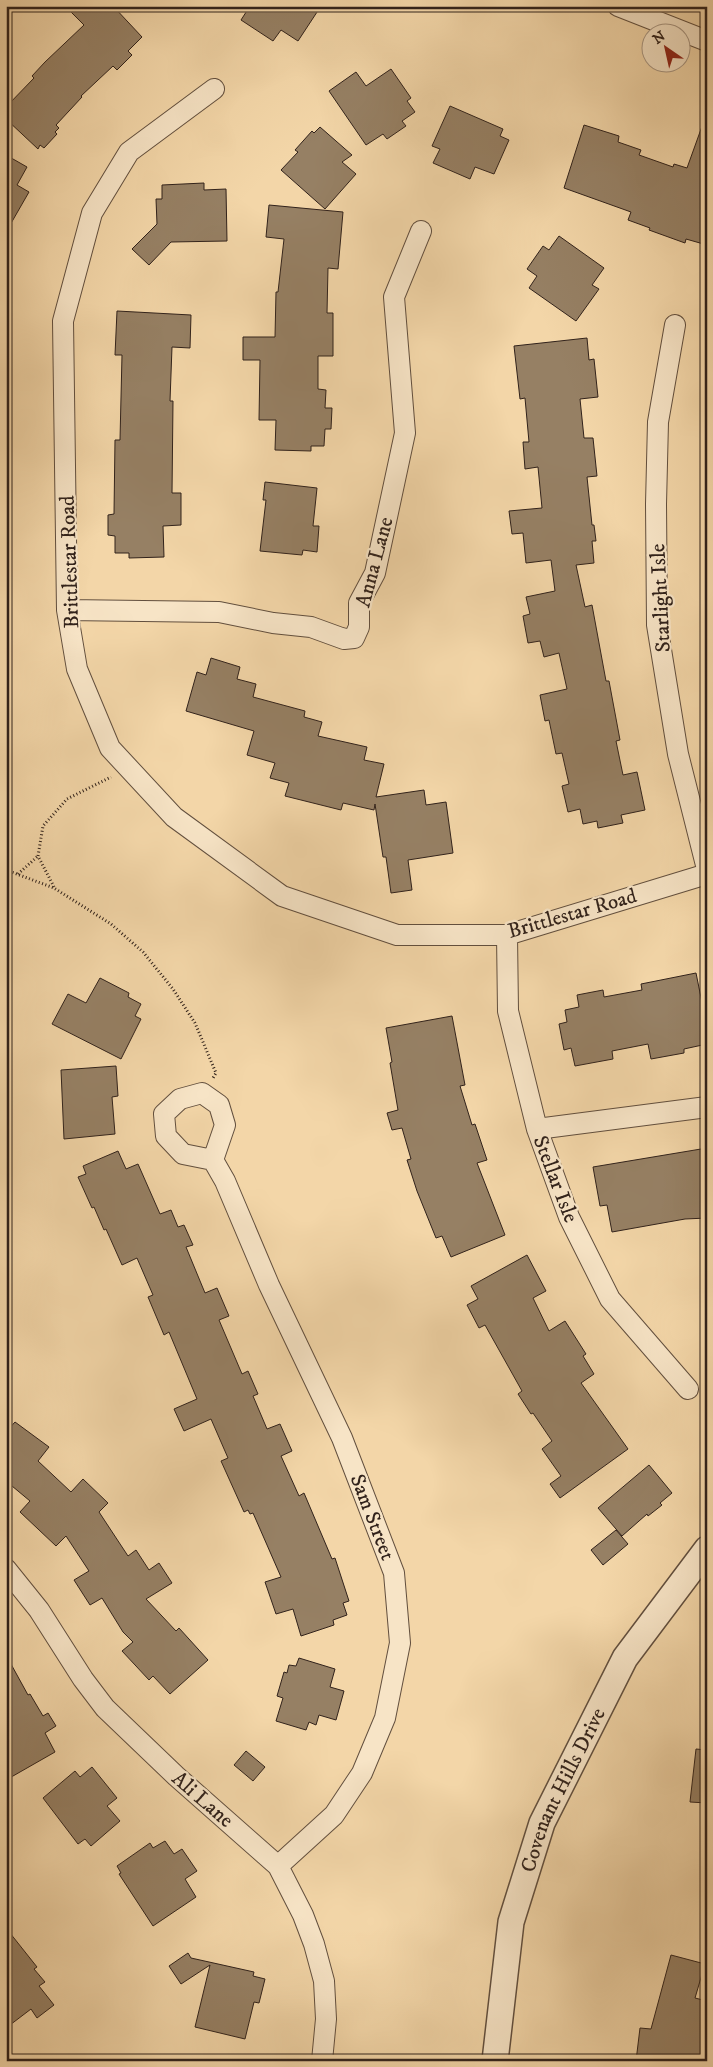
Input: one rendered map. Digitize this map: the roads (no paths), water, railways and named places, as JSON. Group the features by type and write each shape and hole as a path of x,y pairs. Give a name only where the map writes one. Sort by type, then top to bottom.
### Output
{"street":[{"path":"618,6 707,41"},
{"name":"Brittlestar Road","path":"214,89 129,152 92,213 64,321 67,610 77,669 110,748 174,817 282,896 397,935 507,934 707,874"},
{"name":"Anna Lane","path":"67,610 219,612 273,623 311,627 344,639 354,638 359,627 359,603 374,573 405,433 394,297 421,231"},
{"name":"Starlight Isle","path":"675,325 658,422 656,504 657,625 678,754 707,869"},
{"name":"Stellar Isle","path":"507,934 508,1011 537,1129 569,1216 610,1299 688,1389"},
{"path":"202,1093 219,1105 225,1126 213,1160 183,1154 166,1136 164,1114 180,1099 202,1093"},
{"path":"537,1129 707,1107"},
{"name":"Sam Street","path":"213,1160 225,1181 269,1285 342,1438 394,1573 400,1643 385,1718 362,1773 334,1815 278,1866"},
{"name":"Covenant Hills Drive","path":"495,2061 510,1922 542,1823 625,1658 707,1549"},
{"name":"Ali Lane","path":"6,1569 39,1610 105,1708 176,1776 278,1866 314,1944 324,1980 326,2020 322,2061"}]}
